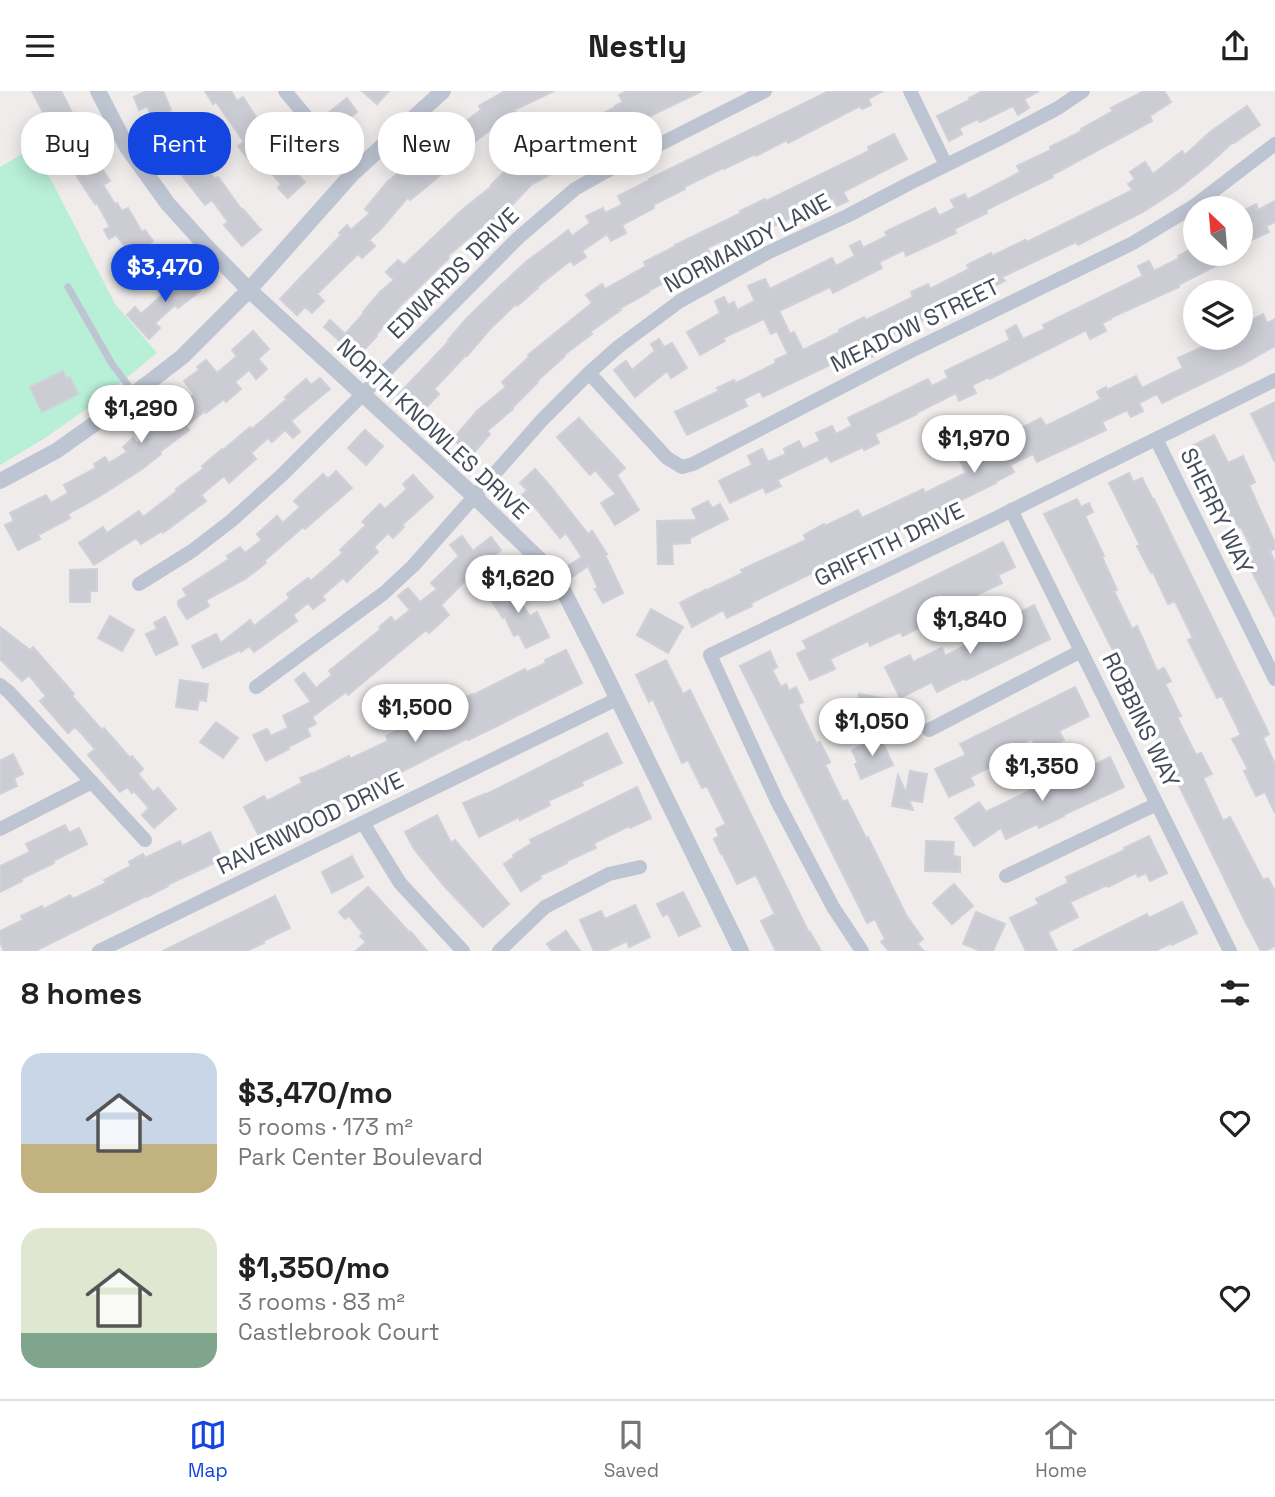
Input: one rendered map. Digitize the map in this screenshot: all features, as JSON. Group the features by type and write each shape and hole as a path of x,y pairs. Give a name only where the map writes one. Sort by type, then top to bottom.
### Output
{"street":[{"name":"NORTH KNOWLES DRIVE","path":"98,91 127,147 168,204 249,290 474,496 547,567 561,586 740,951"},
{"path":"285,91 302,112"},
{"path":"364,163 443,91"},
{"name":"EDWARDS DRIVE","path":"139,583 192,551 232,521 282,475 518,239 575,189 765,91"},
{"path":"910,91 946,165"},
{"name":"NORMANDY LANE","path":"256,687 384,593 413,566 542,420 589,373 618,347 680,301 767,253 999,139 1083,91"},
{"name":"MEADOW STREET","path":"589,373 667,458 682,467 693,464 907,353 1133,243 1194,206 1275,144"},
{"path":"0,481 56,451 182,356 249,290 351,175"},
{"name":"GRIFFITH DRIVE","path":"862,951 833,907 777,801 710,655 1275,380"},
{"name":"SHERRY WAY","path":"1156,439 1275,679"},
{"name":"ROBBINS WAY","path":"1011,510 1227,950"},
{"path":"929,730 1081,651"},
{"path":"0,685 145,840"},
{"name":"RAVENWOOD DRIVE","path":"99,951 617,699"},
{"path":"0,829 92,782"},
{"path":"1006,876 1157,804"},
{"path":"363,823 400,883 463,951"},
{"path":"499,951 545,907 609,874 640,867"}],"lane":[{"path":"68,287 112,364 134,394"}],"green space":[{"path":"21,155 21,175 48,175 115,304 157,353 99,400 45,438 0,465 0,167"}],"building":[{"path":"32,91 61,91 72,112 43,112"},
{"path":"146,91 163,91 171,110 150,112 147,106 139,110 134,97"},
{"path":"205,91 231,91 237,101 243,97 253,112 245,112 245,155 238,146 244,142 231,123 231,112 223,112 216,102 213,104"},
{"path":"362,91 389,91 377,104"},
{"path":"505,91 554,91 514,110 516,112 489,112 489,131 475,142 475,114 481,110 479,106"},
{"path":"627,91 702,91 658,112 605,112 623,102 619,95"},
{"path":"829,91 883,91 868,99 871,105 862,109 860,106 788,143 787,140 684,187 685,189 653,205 654,208 622,225 626,233 611,241 607,234 582,251 586,257 574,265 570,261 517,306 516,304 490,329 434,389 439,394 420,414 398,395 467,318 527,261 568,230 572,236 590,223 586,216 603,208 605,213 622,205 618,196"},
{"path":"983,91 1039,91 1024,99 1029,108 1018,115 1013,106 980,122 978,119 959,128 962,134 949,141 937,116"},
{"path":"1144,91 1164,91 1171,102 1150,116 1152,121 1052,175 1053,177 986,210 987,213 954,229 956,233 906,256 904,250 879,262 882,268 833,293 830,287 779,311 790,334 794,332 803,350 864,317 866,320 913,297 911,292 928,284 930,289 969,269 967,265 991,253 992,256 1025,240 1027,242 1133,190 1128,184 1135,179 1130,172 1145,162 1153,174 1182,151 1185,155 1210,132 1247,106 1260,125 1233,142 1178,189 1143,212 1078,245 1076,242 1002,277 1005,281 989,289 987,285 940,309 942,312 877,342 882,352 872,357 868,348 763,397 760,391 744,399 747,406 687,435 675,412 719,391 717,388 734,380 736,383 776,363 775,360 788,354 777,331 771,334 764,319 723,338 725,341 700,355 687,332 720,313 715,301 724,297 728,305 734,302 737,310 755,301 748,286 765,279 770,289 832,258 836,266 855,256 850,246 860,241 863,248 887,236 885,232 935,208 939,216 955,208 951,200 965,194 967,200 1020,172 1017,166 1051,150 1050,147 1113,111 1111,108"},
{"path":"347,98 357,112 330,112"},
{"path":"894,134 907,159 843,192 848,201 837,206 833,198 727,248 724,240 707,248 711,256 680,271 681,274 619,309 621,310 590,332 592,334 564,355 513,409 487,431 490,434 471,456 453,439 478,410 506,387 502,382 529,357 528,355 592,303 586,295 602,284 605,289 646,266 644,262 741,213 740,211 869,151 868,147"},
{"path":"76,175 106,175 110,181 103,185 115,204 117,203 122,211 128,208 142,232 145,230 153,241 146,246 155,257 141,268 116,235 109,239 104,230 110,227 97,203 95,204"},
{"path":"182,175 212,175 215,179 218,177 242,210 261,230 242,246 224,225 228,222 212,200 205,205"},
{"path":"273,175 298,175 305,182 288,198 278,188 281,184"},
{"path":"396,175 440,175 410,200 408,197 369,240 375,246 362,258 358,254 317,294 324,301 312,313 305,307 297,315 280,299 341,235 339,233 347,225 351,230 370,213 365,209"},
{"path":"501,175 549,175 532,184 512,205 448,256 449,258 398,308 357,357 324,327 330,320 345,334 380,292 394,280 386,272 398,260 404,265"},
{"path":"1275,201 1275,222 1266,226 1269,232 1253,239 1253,206 1256,204 1258,210"},
{"path":"1183,253 1183,266 1215,266 1183,280 1179,287 1110,318 1102,323 1106,331 1090,339 1086,330 990,379 989,377 972,385 976,393 959,401 956,393 875,434 879,443 864,450 863,447 831,462 827,456 777,480 781,486 766,493 763,487 730,503 719,481 752,465 748,456 762,449 768,462 786,454 784,449 799,441 803,449 820,441 816,433 832,426 836,434 852,426 848,418 928,379 932,386 948,378 945,371 1010,340 1006,331 1016,325 1023,339 1045,329 1043,325 1143,276 1138,266 1149,261 1154,271 1180,258 1178,256"},
{"path":"184,272 200,291 178,308 175,305 155,323 160,328 149,339 127,315 135,307 141,314 170,288 165,281 173,274 177,278"},
{"path":"1263,314 1267,323 1275,319 1275,346 1162,403 1157,394 1139,403 1143,411 1131,417 1127,410 1102,422 1106,430 1037,462 1033,454 1010,465 1014,472 996,483 751,603 752,606 727,618 723,610 692,627 680,603 743,573 741,570 806,540 804,535 824,524 825,526 858,510 862,518 923,489 925,493 966,473 959,459 1041,418 1046,426 1101,399 1097,392 1106,387 1107,390 1136,376 1142,388 1183,368 1178,358 1196,350 1253,350 1253,319"},
{"path":"253,331 269,349 258,359 267,369 256,379 249,370 235,382 241,389 226,402 224,399 186,426 189,430 142,469 68,514 70,518 38,535 40,539 18,550 5,525 14,521 10,513 46,495 51,503 68,493 64,485 96,468 94,464 105,457 109,463 127,452 123,447 133,438 137,443 156,428 152,423 162,415 166,421 185,406 183,403 194,394 184,381 199,370 197,367 206,360 217,373 237,356 232,350"},
{"path":"659,339 664,347 672,343 687,368 671,378 667,371 635,397 614,370 626,361 632,370 655,351 651,344"},
{"path":"63,371 66,378 70,377 78,394 42,412 30,387"},
{"path":"320,378 330,389 291,421 300,432 293,438 285,430 272,442 268,438 251,453 256,459 229,483 224,476 201,495 206,501 163,533 162,531 141,544 136,538 94,565 79,543 103,527 107,533 139,511 143,517 203,469 202,466 222,449 250,427 252,429 306,379 311,385"},
{"path":"1275,402 1275,462 1251,414"},
{"path":"579,418 625,468 617,475 639,510 615,525 601,503 616,494 595,470 590,475 557,437"},
{"path":"365,430 383,446 366,465 348,448"},
{"path":"1214,435 1228,463 1243,456 1255,482 1249,485 1275,543 1275,549 1270,551 1275,563 1275,617 1243,554 1252,549 1241,527 1238,528 1235,521 1227,524 1209,484 1217,480 1208,463 1200,467 1190,447"},
{"path":"535,469 588,534 592,531 607,554 605,555 623,593 603,603 595,589 598,588 588,566 572,577 566,567 582,557 566,533 560,538 534,506 532,508 521,496 527,490 520,483"},
{"path":"336,471 352,488 264,561 266,563 245,579 206,600 209,606 187,619 178,605 178,601 187,596 183,589 229,559 227,556 240,547 245,553 262,540 257,534 277,516 283,523 300,507 294,501 323,474 328,479"},
{"path":"1129,473 1133,482 1142,478 1154,499 1269,734 1263,738 1275,764 1275,813 1265,792 1256,796 1244,771 1248,769 1232,739 1241,735 1222,696 1217,698 1188,640 1193,638 1175,601 1168,604 1153,572 1151,573 1109,483"},
{"path":"413,475 433,497 402,525 404,527 393,538 388,533 374,547 378,552 347,582 343,578 322,596 325,600 313,609 308,603 293,615 297,621 254,652 249,646 203,668 192,646 216,634 221,643 250,620 254,626 290,598 287,594 308,578 311,581 343,553 340,550 366,525 362,522 380,504 385,509 407,489 403,484"},
{"path":"1077,499 1081,507 1089,503 1093,512 1085,516 1104,556 1102,557 1117,590 1114,591 1132,629 1137,626 1157,671 1164,668 1171,681 1165,684 1181,716 1177,717 1196,755 1201,753 1212,774 1203,778 1223,821 1230,817 1263,880 1268,878 1275,891 1275,946 1265,951 1261,951 1245,921 1044,514"},
{"path":"708,501 712,508 720,504 728,519 690,538 690,543 672,544 673,564 658,564 657,521 697,520 692,509"},
{"path":"462,536 473,551 491,537 501,550 466,578 441,605 449,615 429,633 426,630 348,695 346,692 312,717 316,724 307,728 310,736 266,761 253,735 267,729 271,736 288,728 283,716 311,702 295,680 304,673 316,688 332,675 329,671 381,629 379,627 391,617 395,622 410,610 398,596 408,588 420,602 437,589 431,583 459,556 450,545"},
{"path":"1003,542 1015,567 998,575 1002,583 926,617 929,623 903,636 900,632 870,646 868,641 830,659 835,669 810,680 797,654 807,649 803,641"},
{"path":"97,569 97,591 90,591 90,602 70,602 70,570"},
{"path":"513,579 523,593 517,597 530,616 537,612 549,637 526,648 519,634 514,636 505,617 503,618 488,596"},
{"path":"1034,605 1050,639 937,692 932,682 900,698 885,667 910,655 913,662 942,648 945,656 1011,622 1009,618"},
{"path":"651,609 683,627 668,653 637,635"},
{"path":"110,616 134,630 122,651 98,638"},
{"path":"165,617 178,644 156,655 146,634 157,629 154,623"},
{"path":"0,627 30,650 33,647 102,730 104,728 143,769 138,774 153,792 158,788 176,809 154,828 142,815 149,808 127,787 120,792 88,755 95,749 82,734 75,727 68,733 40,701 46,696 29,675 22,681 0,659"},
{"path":"566,650 582,683 261,840 244,807 264,796 267,801 302,783 300,778 388,741 386,736 440,709 444,716 461,707 458,701 525,669 527,672"},
{"path":"770,651 777,667 772,670 781,687 786,684 789,691 796,687 803,702 798,705 816,743 820,742 830,762 825,765 843,802 847,800 866,838 868,837 906,915 923,939 917,944 924,951 889,951 881,942 885,939 875,919 867,923 740,666"},
{"path":"666,660 683,694 690,690 809,933 821,951 776,951 761,921 775,914 756,875 737,884 721,854 714,839 719,836 716,829 726,824 707,786 702,788 688,760 682,763 653,699 649,702 636,675"},
{"path":"180,680 208,684 206,701 199,700 197,710 176,707"},
{"path":"1075,687 1089,716 1059,731 1064,740 1038,752 1032,739 998,755 1001,762 970,777 974,785 949,797 935,769 966,755 960,744"},
{"path":"859,694 887,699 882,727 842,721 844,709 851,710 852,701 858,701"},
{"path":"216,722 238,738 223,758 200,742"},
{"path":"607,733 622,763 548,801 550,805 479,837 463,803 485,795"},
{"path":"880,737 893,765 861,779 852,750"},
{"path":"13,754 23,774 14,778 17,786 0,794 0,761"},
{"path":"1110,757 1124,787 1039,828 1037,824 1006,839 1001,828 974,846 955,818 979,802 986,812 1031,790 1030,787 1046,779 1047,782 1077,767 1079,772"},
{"path":"910,771 927,774 922,802 909,800 913,810 892,806 898,775 906,793"},
{"path":"637,787 651,818 594,843 596,848 539,876 541,878 521,891 504,864 514,857 513,855 532,843 530,840"},
{"path":"437,815 451,843 455,840 509,904 483,927 446,888 414,849 405,832"},
{"path":"65,825 69,833 79,828 87,844 0,892 0,866 30,852 26,844"},
{"path":"210,832 223,859 35,951 4,951 0,942 0,931 23,920 21,916 42,906 44,909 70,895 73,899 106,883 104,880 131,866 129,862 143,854 145,858 180,841 182,846"},
{"path":"1149,836 1167,873 1150,881 1146,873 1138,877 1136,873 1070,902 1078,917 1048,932 1057,951 1026,951 1010,918 1039,904 1036,899 1068,883 1066,877"},
{"path":"926,841 954,842 953,856 960,857 960,872 925,871"},
{"path":"352,856 363,877 332,893 322,872"},
{"path":"954,884 973,906 952,924 933,903"},
{"path":"368,887 427,951 356,951 366,942 360,936 363,933 349,916 345,919 339,912"},
{"path":"683,892 700,926 679,936 668,914 663,916 657,904"},
{"path":"275,896 290,928 263,941 264,943 246,951 163,951"},
{"path":"1182,902 1197,933 1172,945 1171,943 1155,951 1073,951 1147,914 1149,918"},
{"path":"635,905 650,937 629,947 627,941 606,951 594,951 580,920 601,911 605,919"},
{"path":"976,912 1005,924 993,951 981,951 963,944"},
{"path":"566,931 580,951 552,951 547,944"}]}
